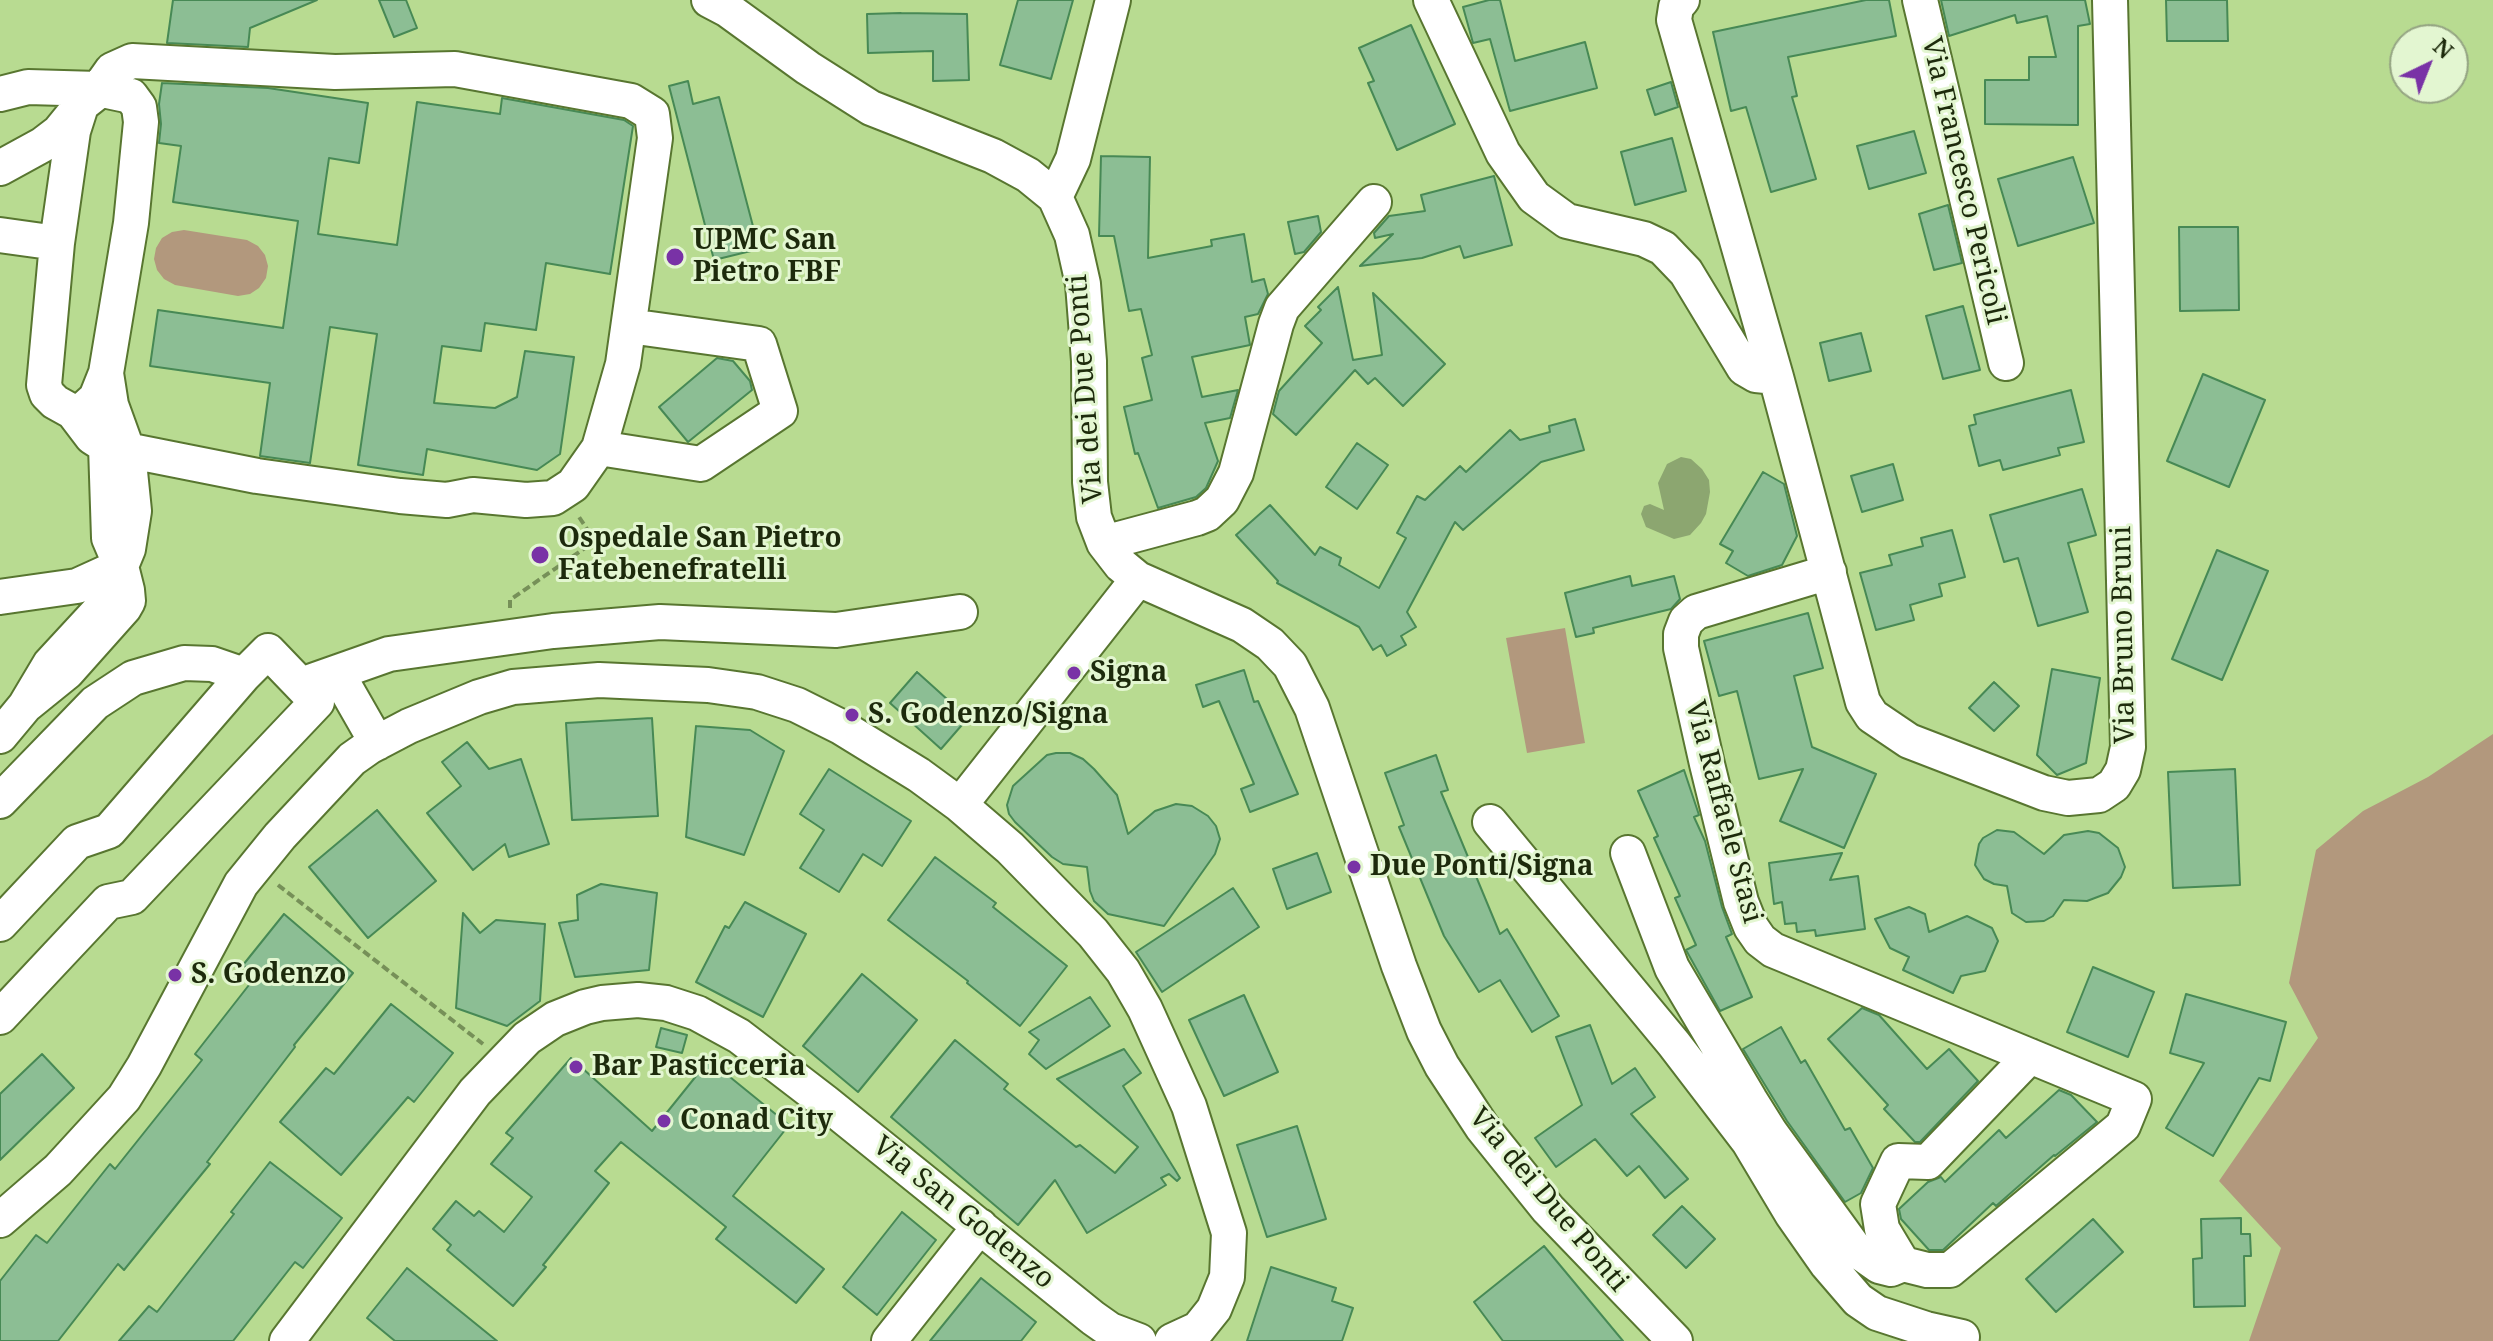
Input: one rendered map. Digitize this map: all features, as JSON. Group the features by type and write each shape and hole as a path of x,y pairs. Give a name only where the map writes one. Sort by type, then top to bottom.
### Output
{"street":[{"name":"Via dei Due Ponti","path":"709,0 871,108 993,156 1028,175 1055,197 1072,235 1083,284 1089,361 1090,482 1094,517 1104,543 1121,565 1138,579 1242,625 1270,644 1290,665 1312,708 1399,966 1424,1031 1442,1066 1482,1127 1548,1209 1675,1341"},
{"path":"1055,197 1073,159 1113,0"},
{"path":"1431,0 1503,153 1534,197 1567,221 1644,239 1663,248 1686,272 1744,368 1756,375 1776,377"},
{"name":"Via Bruno Bruni","path":"1682,0 1676,7 1674,20 1776,377 1863,702 1872,716 1909,741 2053,796 2068,798 2099,795 2117,781 2125,765 2128,741 2110,0"},
{"name":"Via Francesco Pericoli","path":"1920,0 2006,363"},
{"path":"0,168 51,139 112,70 132,61 335,72 455,69 631,101 652,114 655,138 629,326 623,364 599,448 573,485 553,498 526,500 473,495 447,500 257,476 117,449 92,437 73,412 47,394 44,385 57,243 73,131 90,97"},
{"path":"14,91 90,97 131,96 139,107 141,122 131,223 106,373 96,398 84,409 73,412"},
{"path":"1104,543 1197,518 1207,514 1222,500 1236,473 1282,308 1374,202"},
{"path":"0,235 57,243"},
{"path":"599,448 701,464 780,411 759,344 629,326"},
{"path":"0,736 25,706 67,672 128,601 121,566 109,538 117,449 106,373"},
{"path":"0,597 77,586 121,566"},
{"name":"Via Raffaele Stasi","path":"1829,572 1696,612 1686,621 1681,634 1681,648 1707,764 1741,902 1751,927 1760,940 1773,950 2134,1099 2123,1126 1950,1270 1927,1270 1903,1264"},
{"path":"960,805 1138,579"},
{"path":"301,685 389,654 510,637 660,622 836,630 960,612"},
{"path":"0,924 77,842 109,831 268,651 317,702 132,897 108,902 0,1017"},
{"path":"0,801 95,703 133,678 184,663 212,664 244,675"},
{"path":"346,670 385,738"},
{"path":"0,1220 58,1170 124,1098 241,884 280,836 352,759 385,738 479,697 526,685 599,680 708,685 771,696 811,711 889,756 960,805 1041,878 1114,960 1145,1009 1189,1106 1230,1245 1229,1262 1219,1298 1207,1319 1198,1329 1172,1341"},
{"path":"1490,822 1674,1044 1855,1249 1879,1266 1891,1269 1903,1264 1882,1229 1878,1204 1898,1161 1928,1162 2030,1056"},
{"path":"1628,853 1672,968 1759,1137 1792,1214 1827,1264 1858,1300 1877,1313 1962,1337"},
{"name":"Via San Godenzo","path":"493,1053 527,1038 555,1019 602,1003 638,1000 666,1003 709,1017 754,1047 1093,1318 1110,1330 1139,1341"},
{"path":"287,1341 475,1092 493,1053"},
{"path":"889,1341 980,1226"}],"path":[{"path":"510,637 510,600 595,541 563,492"},
{"path":"273,882 493,1053"}],"shaded area":[{"path":"184,230 247,240 258,246 268,266 266,278 250,294 238,296 175,285 164,279 154,259 156,248 162,238"},
{"path":"1681,457 1691,459 1702,469 1709,480 1710,492 1701,523 1690,535 1674,539 1646,527 1641,514 1644,506 1650,504 1664,510 1658,483 1667,464"},
{"path":"1565,628 1585,743 1527,753 1506,638"},
{"path":"2493,734 2493,1341 2249,1341 2281,1248 2219,1181 2318,1038 2289,983 2316,850 2363,811 2428,777"}],"building":[{"path":"173,0 317,0 250,28 248,47 167,43"},
{"path":"379,0 406,0 417,28 394,37"},
{"path":"1018,0 1073,0 1051,79 1000,65"},
{"path":"1500,0 1515,61 1585,42 1597,88 1510,111 1490,39 1473,43 1463,7"},
{"path":"1866,0 1889,0 1896,36 1788,57 1797,96 1792,97 1816,179 1771,192 1746,107 1731,111 1713,32"},
{"path":"1941,0 2085,0 2090,24 2078,26 2078,125 1985,124 1985,80 2029,80 2029,57 2056,57 2047,16 2017,23 2015,15 1949,36"},
{"path":"2166,0 2227,0 2228,41 2167,41"},
{"path":"867,14 967,14 969,80 933,81 933,51 868,53"},
{"path":"1411,25 1455,124 1397,150 1368,83 1374,81 1359,48"},
{"path":"688,81 693,104 719,97 759,249 714,260 669,86"},
{"path":"1671,82 1678,107 1655,115 1647,90"},
{"path":"162,83 268,88 368,103 359,163 329,158 318,234 397,245 417,102 500,114 502,98 624,120 633,126 610,274 546,263 536,330 485,323 481,351 442,346 434,403 495,408 517,397 525,351 574,357 560,454 537,470 427,449 423,475 358,465 377,334 330,327 310,463 260,456 270,383 150,366 158,310 283,328 298,221 173,202 181,146 159,143"},
{"path":"1914,131 1926,173 1869,189 1857,146"},
{"path":"1672,138 1686,191 1635,205 1621,152"},
{"path":"1101,156 1150,157 1148,258 1212,246 1211,240 1244,234 1252,282 1264,279 1268,294 1258,314 1245,317 1250,345 1192,357 1202,397 1238,390 1230,418 1205,423 1218,461 1206,488 1196,497 1158,508 1138,453 1135,454 1124,407 1152,400 1142,358 1152,355 1141,309 1129,311 1114,236 1099,236"},
{"path":"2073,157 2094,223 2018,246 1998,179"},
{"path":"1494,176 1512,245 1464,258 1460,246 1422,258 1360,266 1393,234 1375,238 1374,233 1389,216 1425,211 1421,195"},
{"path":"1948,205 1962,263 1934,270 1919,214"},
{"path":"1318,216 1321,232 1304,252 1295,254 1288,222"},
{"path":"2179,227 2238,227 2239,310 2180,311"},
{"path":"1338,287 1353,360 1382,355 1373,293 1445,364 1403,406 1375,378 1368,384 1355,370 1296,435 1273,414 1279,391 1322,343 1305,326"},
{"path":"1963,306 1980,370 1943,379 1926,316"},
{"path":"1861,333 1871,371 1829,381 1820,343"},
{"path":"717,358 733,361 750,381 752,390 688,442 659,407"},
{"path":"2203,374 2265,400 2229,487 2167,461"},
{"path":"2071,390 2084,442 2058,448 2060,455 2003,470 2000,460 1979,466 1969,426 1976,424 1974,415"},
{"path":"1575,419 1584,450 1541,462 1463,530 1455,522 1407,612 1416,627 1401,636 1406,645 1387,656 1381,645 1373,650 1359,627 1277,583 1236,535 1270,505 1315,555 1320,547 1341,558 1339,565 1379,588 1406,538 1397,533 1417,496 1425,500 1460,466 1466,472 1510,430 1520,440 1550,432 1549,426"},
{"path":"1357,443 1388,465 1357,509 1326,487"},
{"path":"1893,464 1903,500 1862,512 1851,476"},
{"path":"1763,472 1784,484 1797,536 1782,565 1748,576 1726,563 1733,551 1720,544"},
{"path":"2082,489 2096,535 2068,543 2088,612 2038,626 2018,558 2004,562 1990,515"},
{"path":"1952,530 1965,577 1939,584 1942,596 1910,605 1914,620 1876,630 1860,573 1892,565 1889,555 1923,546 1921,538"},
{"path":"2217,550 2268,571 2222,680 2172,659"},
{"path":"1630,576 1632,586 1674,576 1680,599 1671,609 1593,628 1594,633 1576,637 1565,593"},
{"path":"1808,613 1823,668 1794,676 1812,747 1876,774 1844,848 1780,821 1803,769 1759,779 1737,691 1719,696 1704,641"},
{"path":"2052,669 2100,678 2086,763 2057,775 2037,755"},
{"path":"1244,670 1254,702 1258,701 1298,794 1250,812 1241,789 1254,784 1219,701 1203,707 1196,685"},
{"path":"917,672 968,718 941,749 890,703"},
{"path":"1994,682 2019,706 1994,731 1969,708"},
{"path":"652,718 658,816 572,820 566,723"},
{"path":"696,726 750,730 784,751 744,855 686,837"},
{"path":"467,742 489,769 521,759 549,844 509,857 505,844 473,870 427,813 461,786 442,762"},
{"path":"1070,753 1094,769 1117,795 1128,834 1155,811 1176,804 1192,806 1208,816 1216,826 1220,839 1215,854 1164,926 1108,914 1094,901 1087,867 1063,864 1052,857 1009,814 1007,805 1013,786 1047,755"},
{"path":"1436,755 1448,790 1441,792 1500,934 1507,929 1559,1016 1532,1032 1500,980 1479,992 1444,936 1399,827 1404,825 1385,773"},
{"path":"829,769 911,821 882,866 863,854 839,892 800,868 824,830 800,814"},
{"path":"2235,769 2240,885 2173,888 2168,772"},
{"path":"1684,770 1699,815 1694,817 1705,841 1732,934 1726,937 1752,997 1720,1011 1686,950 1696,945 1675,898 1680,896 1654,838 1658,836 1638,791"},
{"path":"377,810 436,881 368,938 309,867"},
{"path":"1997,830 2014,832 2044,854 2064,835 2088,831 2099,833 2118,848 2125,867 2108,893 2087,901 2064,900 2053,916 2044,921 2026,922 2012,913 2007,886 1984,879 1975,865 1979,844"},
{"path":"1317,853 1331,892 1287,909 1273,869"},
{"path":"1842,853 1830,880 1858,876 1865,929 1816,936 1815,930 1797,932 1796,923 1785,924 1782,902 1774,904 1769,863"},
{"path":"935,857 996,903 993,907 1067,966 1020,1026 968,981 888,920"},
{"path":"601,884 657,893 649,970 575,977 559,923 578,920 577,895"},
{"path":"1233,888 1259,927 1162,992 1136,952"},
{"path":"745,902 806,934 763,1017 696,982 725,926 729,928"},
{"path":"1909,907 1925,914 1929,932 1967,916 1992,928 1998,941 1985,971 1961,976 1953,993 1903,970 1909,957 1890,948 1875,919"},
{"path":"463,913 480,933 496,920 545,924 540,1001 507,1026 456,1008"},
{"path":"284,914 353,973 294,1045 207,1162 210,1164 124,1270 118,1264 58,1341 0,1341 0,1281 36,1235 47,1243 110,1164 115,1169 202,1060 195,1054 256,976 243,965"},
{"path":"2093,967 2154,992 2128,1057 2067,1032"},
{"path":"862,974 917,1020 858,1092 803,1046"},
{"path":"2186,994 2286,1022 2270,1081 2259,1078 2213,1156 2166,1128 2204,1063 2170,1053"},
{"path":"1244,995 1278,1072 1224,1096 1189,1020"},
{"path":"1090,997 1110,1026 1046,1069 1029,1054 1039,1040 1029,1032"},
{"path":"391,1004 453,1053 414,1102 408,1097 341,1175 280,1122 326,1068 334,1074"},
{"path":"1862,1008 1879,1015 1927,1069 1949,1049 1978,1081 1920,1142 1915,1142 1884,1109 1888,1105 1828,1039"},
{"path":"1590,1025 1612,1084 1635,1068 1655,1097 1631,1114 1688,1179 1665,1198 1639,1166 1627,1176 1595,1139 1556,1167 1535,1138 1582,1105 1556,1037"},
{"path":"1781,1027 1801,1063 1805,1060 1845,1130 1850,1128 1873,1168 1861,1193 1845,1202 1787,1121 1743,1049"},
{"path":"661,1028 687,1035 682,1053 656,1047"},
{"path":"955,1040 1008,1084 1004,1089 1076,1147 1080,1145 1115,1173 1138,1147 1057,1079 1124,1049 1141,1073 1123,1086 1180,1178 1177,1181 1169,1174 1161,1178 1166,1185 1087,1233 1055,1180 1018,1225 891,1117"},
{"path":"42,1054 74,1088 0,1160 0,1094"},
{"path":"571,1058 652,1131 709,1060 789,1125 733,1196 824,1269 796,1303 716,1239 726,1227 621,1142 595,1171 609,1183 513,1306 447,1250 451,1245 433,1229 456,1201 474,1216 479,1211 504,1232 532,1197 491,1164 513,1138 506,1133"},
{"path":"2059,1090 2071,1095 2097,1122 1996,1206 1993,1203 1943,1250 1929,1250 1901,1219 1899,1209 1928,1182 1941,1177 1945,1182 1999,1130 2006,1138"},
{"path":"1297,1126 1326,1219 1267,1237 1237,1145"},
{"path":"270,1162 342,1218 303,1268 295,1262 233,1341 119,1341 149,1306 157,1312 234,1214 231,1212"},
{"path":"1682,1206 1715,1239 1686,1268 1653,1235"},
{"path":"902,1212 936,1240 877,1315 843,1287"},
{"path":"2241,1218 2241,1234 2250,1234 2251,1256 2244,1256 2245,1306 2194,1307 2193,1259 2202,1258 2201,1219"},
{"path":"2093,1219 2123,1252 2056,1312 2026,1279"},
{"path":"1544,1246 1623,1341 1503,1341 1474,1302"},
{"path":"1271,1267 1336,1288 1332,1301 1353,1308 1342,1341 1247,1341"},
{"path":"407,1268 497,1341 395,1341 367,1318"},
{"path":"981,1278 1036,1322 1021,1341 930,1341"}],"place":[{"name":"UPMC San Pietro FBF","path":"675,257"},
{"name":"Ospedale San Pietro Fatebenefratelli","path":"540,555"},
{"name":"Signa","path":"1074,673"},
{"name":"S. Godenzo/Signa","path":"852,715"},
{"name":"Due Ponti/Signa","path":"1354,867"},
{"name":"S. Godenzo","path":"175,975"},
{"name":"Bar Pasticceria","path":"576,1067"},
{"name":"Conad City","path":"664,1121"}]}
